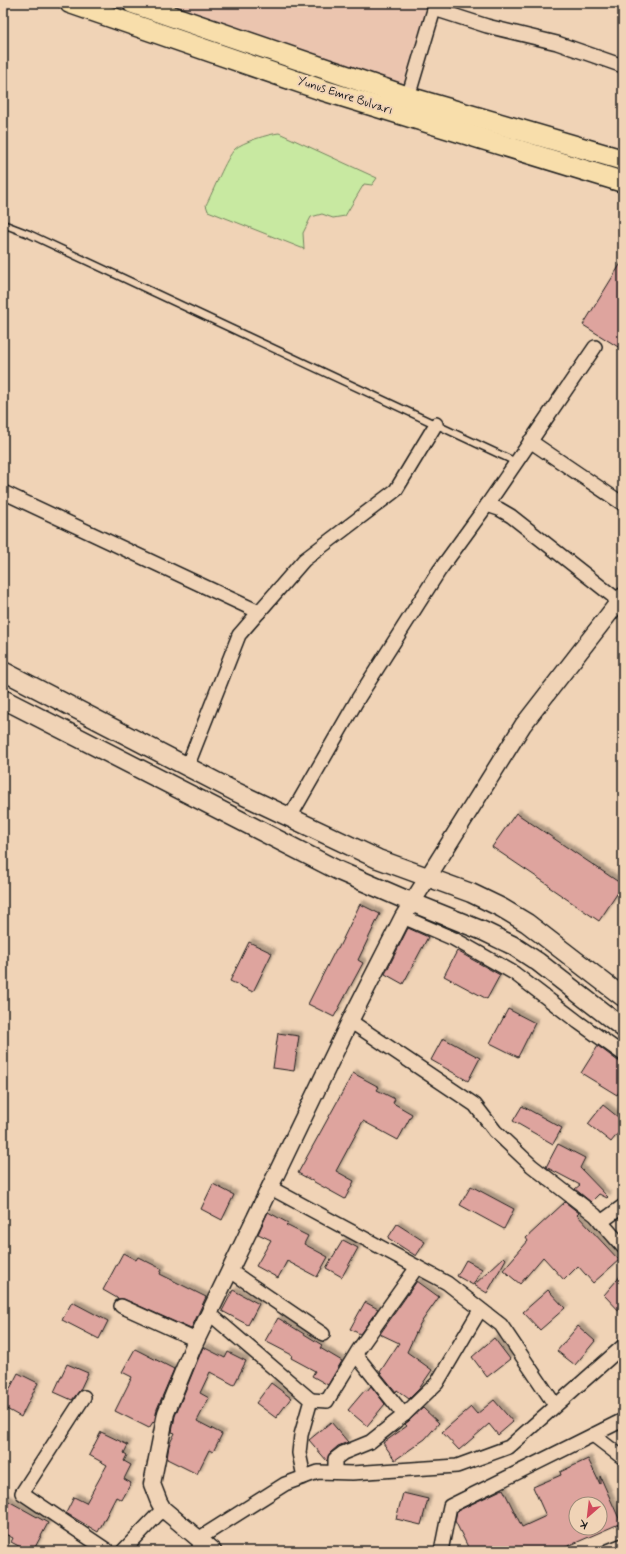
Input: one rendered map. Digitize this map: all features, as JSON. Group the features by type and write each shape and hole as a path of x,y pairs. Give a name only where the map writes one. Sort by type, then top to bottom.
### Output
{"main road":[{"name":"Yunus Emre Bulvarı","path":"70,3 322,90 623,182"},
{"name":"Yunus Emre Bulvarı","path":"133,3 408,97 623,160"},
{"path":"3,671 187,767 290,817 378,858 478,896 502,908 527,923 623,997"},
{"path":"3,699 339,871 407,909 484,931 538,962 623,1028"}],"street":[{"path":"408,97 435,6 487,26 558,43 623,66"},
{"path":"290,817 359,697 439,571 487,505 595,347"},
{"path":"187,767 240,634 304,560 396,490 436,424"},
{"path":"530,441 623,504"},
{"path":"3,492 259,612"},
{"path":"213,1551 196,1545 164,1509 159,1502 152,1484 166,1413 196,1340 350,1021 407,909 523,725 621,598 511,516 499,509 487,505"},
{"path":"407,909 454,939 514,973 623,1054"},
{"path":"350,1021 476,1105 495,1131 532,1166 595,1215 623,1247"},
{"path":"269,1187 447,1283 501,1325 556,1405"},
{"path":"600,1222 623,1206"},
{"path":"209,1313 311,1400 327,1401 356,1354 417,1267"},
{"path":"229,1270 323,1334"},
{"path":"121,1306 196,1340"},
{"path":"336,1472 335,1459 343,1453 370,1442 404,1415 437,1382 480,1310"},
{"path":"196,1545 285,1484 318,1472 352,1473 457,1466 509,1446 623,1346"},
{"path":"356,1354 404,1415"},
{"path":"84,1397 22,1492 108,1551"},
{"path":"304,1477 299,1453 301,1435 311,1400"},
{"path":"441,1551 450,1506 623,1420"},
{"path":"593,1435 623,1458"},
{"path":"123,1551 164,1509"},
{"path":"608,1551 623,1545"}],"lane":[{"path":"3,224 29,234 516,462"}],"shaded area":[{"path":"171,3 428,3 403,84"}],"green space":[{"path":"279,133 377,178 372,185 364,184 345,216 333,218 322,214 311,217 303,233 304,249 208,211 206,205 231,153 238,146 256,139"}],"building":[{"path":"623,260 623,350 583,325"},
{"path":"516,813 623,885 599,921 492,847"},
{"path":"360,904 380,914 358,960 363,963 334,1017 308,1004 336,949 338,949"},
{"path":"408,928 428,937 403,984 385,974"},
{"path":"249,942 272,953 253,992 230,981"},
{"path":"457,951 500,975 487,999 444,976"},
{"path":"508,1009 535,1023 518,1057 490,1043"},
{"path":"278,1033 299,1036 294,1071 273,1068"},
{"path":"443,1038 480,1058 468,1081 431,1060"},
{"path":"598,1046 618,1061 623,1062 623,1085 617,1095 581,1073"},
{"path":"353,1073 379,1087 377,1090 395,1099 393,1103 412,1114 398,1140 363,1121 336,1171 354,1181 345,1199 298,1173"},
{"path":"603,1105 623,1121 623,1127 611,1142 588,1124"},
{"path":"522,1106 562,1128 553,1144 513,1121"},
{"path":"558,1144 585,1158 580,1168 608,1197 607,1198 599,1194 591,1202 575,1189 580,1185 546,1167"},
{"path":"213,1184 234,1195 222,1220 201,1209"},
{"path":"471,1186 514,1209 504,1229 460,1205"},
{"path":"565,1202 579,1213 577,1215 619,1260 593,1283 578,1266 564,1280 543,1257 520,1284 503,1270 528,1241 526,1238"},
{"path":"268,1212 288,1223 286,1225 308,1236 304,1244 328,1257 317,1277 287,1261 278,1278 256,1266 271,1240 258,1234"},
{"path":"397,1224 425,1242 416,1256 388,1238"},
{"path":"343,1240 358,1248 342,1277 326,1268"},
{"path":"123,1253 136,1260 138,1257 162,1269 160,1274 206,1297 191,1329 124,1299 117,1299 103,1290"},
{"path":"504,1257 506,1259 487,1293 474,1285"},
{"path":"466,1260 482,1269 473,1285 457,1276"},
{"path":"623,1273 623,1315 604,1295"},
{"path":"417,1281 439,1297 420,1324 407,1352 432,1370 419,1389 409,1399 397,1390 396,1392 380,1372 399,1343 380,1334"},
{"path":"233,1290 259,1304 248,1325 222,1311"},
{"path":"548,1290 565,1308 540,1330 523,1312"},
{"path":"72,1302 108,1321 99,1339 62,1320"},
{"path":"365,1302 378,1309 360,1334 350,1329"},
{"path":"278,1318 322,1345 320,1348 342,1361 328,1385 312,1376 315,1371 291,1358 292,1355 265,1341"},
{"path":"578,1326 595,1341 575,1365 557,1351"},
{"path":"494,1338 510,1359 487,1377 472,1357"},
{"path":"203,1347 225,1358 228,1352 246,1361 234,1385 210,1372 200,1393 209,1398 197,1421 222,1434 213,1452 209,1450 197,1474 167,1459 169,1445 175,1433 172,1432 175,1416"},
{"path":"135,1349 174,1369 157,1409 154,1423 153,1422 149,1428 115,1411 132,1377 122,1372"},
{"path":"67,1364 88,1373 80,1390 72,1400 54,1392"},
{"path":"18,1373 38,1383 21,1417 3,1407 3,1402"},
{"path":"271,1383 291,1398 276,1418 256,1403"},
{"path":"371,1386 385,1404 367,1426 348,1410 365,1390 367,1391"},
{"path":"494,1400 513,1422 498,1435 489,1424 459,1450 442,1432 471,1407 477,1414"},
{"path":"423,1408 439,1423 425,1439 395,1460 383,1443 407,1426 405,1424"},
{"path":"331,1422 348,1442 338,1446 330,1453 327,1461 309,1440"},
{"path":"101,1432 128,1445 124,1453 127,1455 124,1461 131,1465 124,1479 131,1483 122,1500 116,1497 98,1532 66,1513 74,1497 86,1503 107,1465 89,1455"},
{"path":"588,1459 600,1484 600,1476 621,1523 608,1529 608,1496 568,1496 568,1536 591,1536 557,1551 470,1551 455,1521 457,1511 503,1489 522,1527 546,1516 533,1487 561,1475 560,1472"},
{"path":"403,1493 428,1499 421,1525 396,1519"},
{"path":"3,1498 48,1523 33,1551 28,1551 11,1542 13,1538 3,1533"}]}
